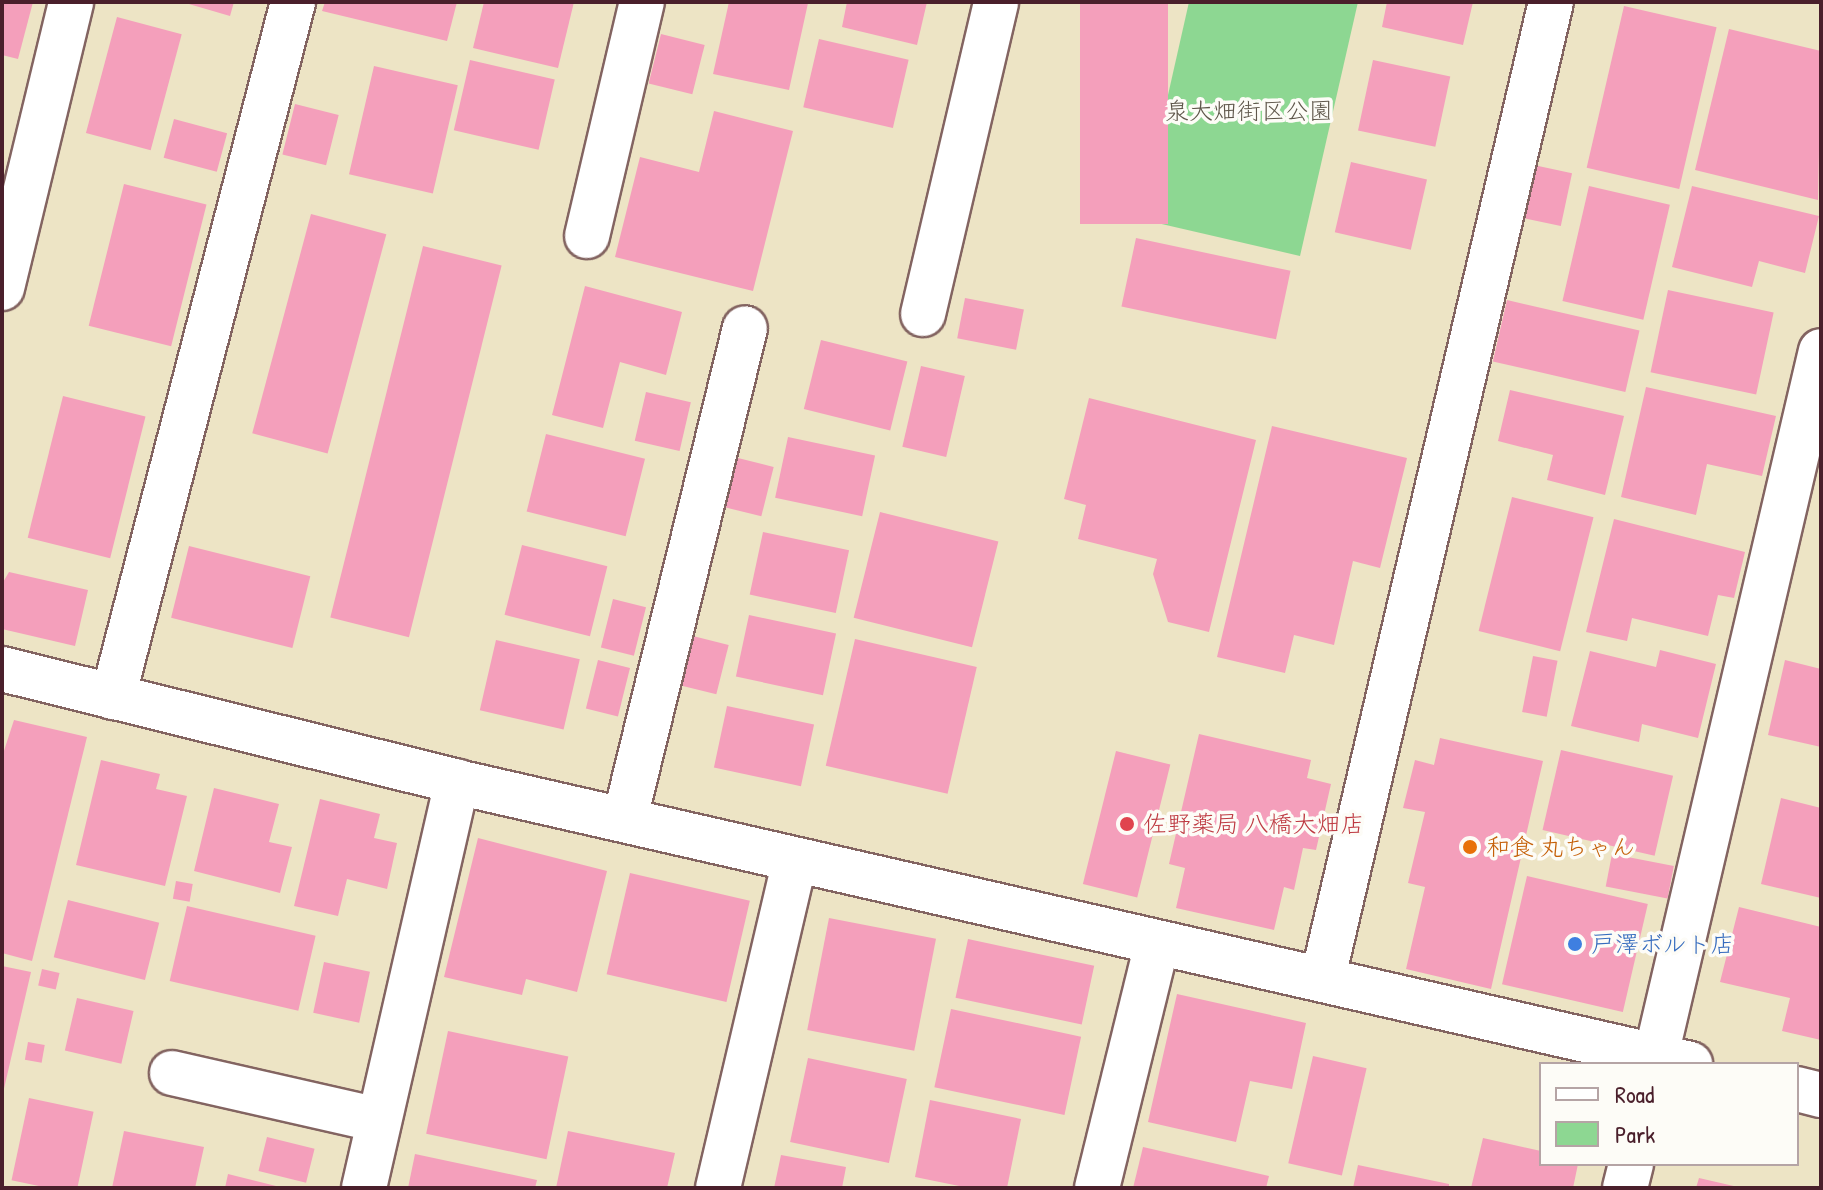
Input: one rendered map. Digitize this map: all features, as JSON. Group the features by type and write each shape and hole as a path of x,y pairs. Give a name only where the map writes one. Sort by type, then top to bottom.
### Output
{"street":[{"path":"2,288 71,2"},
{"path":"113,697 293,2"},
{"path":"587,236 642,2"},
{"path":"923,314 996,2"},
{"path":"1323,977 1551,2"},
{"path":"625,818 745,328"},
{"path":"2,669 457,782 625,818 1157,944 1323,977 1667,1061 1821,351"},
{"path":"364,1188 457,782"},
{"path":"718,1188 795,860"},
{"path":"1097,1188 1157,944"},
{"path":"172,1073 379,1120"},
{"path":"1799,1090 1821,1095"},
{"path":"1625,1188 1630,1166"}],"green space":[{"name":"泉大畑街区公園","path":"1189,2 1358,2 1300,256 1140,219"}],"building":[{"path":"2,2 33,2 18,59 2,55"},
{"path":"182,2 234,2 230,16"},
{"path":"325,2 457,2 447,41 322,11"},
{"path":"484,2 574,2 558,68 473,48"},
{"path":"729,2 808,3 789,90 713,74"},
{"path":"847,2 927,2 917,45 842,27"},
{"path":"1080,2 1168,2 1168,224 1080,224"},
{"path":"1387,2 1473,2 1463,45 1382,27"},
{"path":"1624,6 1717,27 1679,189 1587,168"},
{"path":"117,17 182,34 151,150 86,133"},
{"path":"1729,29 1821,51 1818,200 1695,170"},
{"path":"661,34 705,45 692,94 649,83"},
{"path":"819,39 909,60 893,128 803,107"},
{"path":"470,60 555,80 539,150 454,130"},
{"path":"1373,60 1450,76 1435,147 1358,130"},
{"path":"374,66 458,85 433,194 349,174"},
{"path":"295,104 339,115 326,165 282,154"},
{"path":"714,111 793,131 753,291 615,257 640,157 699,172"},
{"path":"174,119 227,133 217,172 164,158"},
{"path":"1351,162 1427,180 1411,250 1335,232"},
{"path":"1529,164 1572,173 1561,226 1518,217"},
{"path":"124,184 206,205 171,346 89,326"},
{"path":"1589,186 1670,205 1643,320 1562,301"},
{"path":"1692,186 1819,216 1805,273 1759,261 1752,287 1672,267"},
{"path":"311,214 386,234 328,453 252,433"},
{"path":"1136,238 1291,271 1276,339 1121,306"},
{"path":"423,246 502,266 409,637 330,618"},
{"path":"585,286 682,312 666,375 620,362 603,428 552,415"},
{"path":"1668,290 1774,312 1756,395 1651,372"},
{"path":"965,298 1024,309 1016,350 957,338"},
{"path":"1507,300 1640,331 1625,392 1493,361"},
{"path":"821,340 907,362 890,430 804,409"},
{"path":"921,366 965,376 946,457 902,447"},
{"path":"1646,387 1776,416 1762,476 1707,464 1696,515 1621,497"},
{"path":"1510,390 1624,416 1605,495 1547,480 1553,455 1498,441"},
{"path":"646,392 691,402 680,451 635,441"},
{"path":"63,396 145,417 110,558 28,538"},
{"path":"1089,398 1256,440 1209,632 1168,622 1153,574 1157,559 1078,539 1086,505 1064,499"},
{"path":"1272,426 1407,458 1380,568 1353,561 1334,645 1294,635 1285,673 1217,657"},
{"path":"546,434 645,459 626,536 527,512"},
{"path":"788,437 875,456 862,516 775,498"},
{"path":"730,456 774,467 761,516 718,505"},
{"path":"1512,497 1594,517 1560,651 1479,631"},
{"path":"880,512 998,542 972,647 854,618"},
{"path":"1614,519 1745,552 1734,598 1718,595 1708,636 1632,618 1627,641 1586,632"},
{"path":"763,532 849,550 836,613 750,595"},
{"path":"522,545 607,566 590,636 505,615"},
{"path":"189,546 310,576 292,648 171,618"},
{"path":"9,572 88,590 75,646 2,629 2,584"},
{"path":"613,599 646,607 634,656 601,648"},
{"path":"749,615 836,634 823,695 736,677"},
{"path":"685,634 729,645 716,694 673,683"},
{"path":"855,639 977,667 948,794 826,766"},
{"path":"496,640 580,659 564,730 480,710"},
{"path":"1660,650 1716,664 1698,738 1642,724 1639,742 1571,726 1590,651 1656,667"},
{"path":"1533,656 1558,661 1547,717 1522,712"},
{"path":"598,660 630,668 618,716 586,709"},
{"path":"1785,660 1821,669 1821,747 1768,735"},
{"path":"727,706 814,725 801,786 714,768"},
{"path":"14,720 87,737 32,961 2,953 2,757"},
{"path":"1199,734 1311,760 1307,778 1331,784 1316,850 1303,848 1294,890 1284,887 1274,930 1176,908 1185,868 1169,864"},
{"name":"和食 丸ちゃん","path":"1440,738 1543,761 1491,989 1406,969 1425,887 1408,883 1425,812 1403,808 1415,760 1434,765"},
{"path":"1561,750 1673,776 1655,856 1543,830"},
{"name":"佐野薬局 八橋大畑店","path":"1116,751 1170,765 1137,897 1083,884"},
{"path":"101,760 160,774 156,789 187,796 165,886 76,865"},
{"path":"214,788 279,804 269,842 292,847 280,893 194,871"},
{"path":"1781,798 1821,808 1821,898 1761,884"},
{"path":"320,799 380,814 374,838 397,843 387,889 347,879 338,916 294,906"},
{"path":"478,838 607,871 577,992 526,979 522,995 444,977"},
{"path":"1612,854 1674,866 1668,898 1606,886"},
{"path":"630,873 750,901 726,1002 607,974"},
{"name":"戸澤ボルト店","path":"1527,876 1648,904 1623,1012 1502,984"},
{"path":"176,881 193,884 190,902 173,899"},
{"path":"68,900 159,923 145,980 54,957"},
{"path":"187,906 316,936 298,1011 170,981"},
{"path":"1739,907 1821,927 1821,1040 1782,1031 1790,998 1720,982"},
{"path":"829,918 936,939 914,1051 807,1030"},
{"path":"968,939 1094,966 1082,1025 956,998"},
{"path":"324,962 370,972 359,1023 313,1013"},
{"path":"2,966 31,972 3,1093 2,1092"},
{"path":"42,969 60,973 56,990 38,986"},
{"path":"1177,994 1306,1023 1292,1089 1250,1081 1236,1142 1148,1122"},
{"path":"77,998 134,1011 121,1064 65,1051"},
{"path":"951,1009 1081,1037 1064,1115 934,1087"},
{"path":"448,1031 568,1057 546,1159 426,1134"},
{"path":"28,1042 45,1045 42,1063 25,1060"},
{"path":"1313,1056 1367,1068 1342,1176 1288,1163"},
{"path":"808,1058 907,1079 889,1163 790,1142"},
{"path":"29,1098 94,1112 77,1188 48,1188 12,1180"},
{"path":"930,1100 1021,1119 1007,1188 969,1188 915,1177"},
{"path":"124,1131 204,1147 195,1188 112,1188"},
{"path":"568,1131 675,1153 667,1188 556,1188"},
{"path":"267,1137 315,1149 306,1183 259,1171"},
{"path":"1483,1138 1539,1151 1539,1166 1578,1166 1573,1188 1471,1188"},
{"path":"1143,1147 1269,1176 1266,1188 1133,1188"},
{"path":"415,1154 537,1180 535,1188 408,1188"},
{"path":"781,1155 846,1167 842,1188 774,1188"},
{"path":"1358,1165 1449,1184 1449,1188 1353,1188"},
{"path":"228,1174 280,1187 280,1188 225,1188"},
{"path":"1699,1178 1738,1187 1738,1188 1696,1188"}],"place":[{"name":"佐野薬局 八橋大畑店","path":"1127,824"},
{"name":"和食 丸ちゃん","path":"1470,847"},
{"name":"戸澤ボルト店","path":"1575,944"}]}
